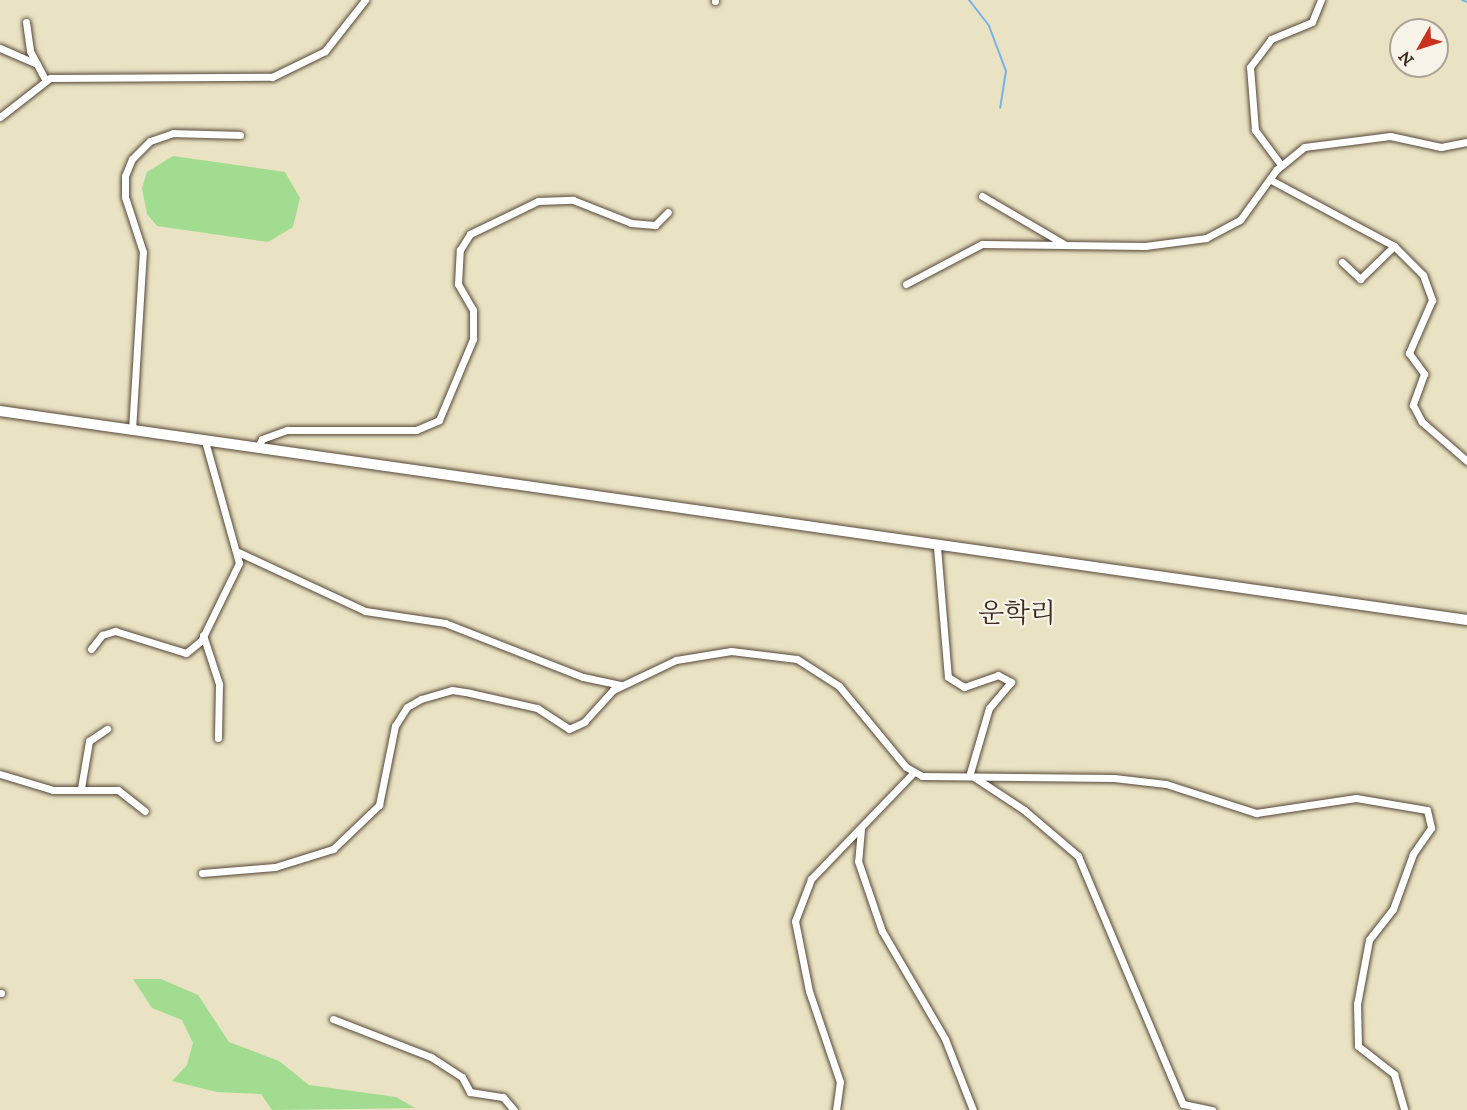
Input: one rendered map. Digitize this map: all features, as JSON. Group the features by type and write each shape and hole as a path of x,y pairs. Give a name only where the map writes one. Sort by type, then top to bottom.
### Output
{"main road":[{"path":"0,411 937,548 1467,620"}],"street":[{"path":"356,0 358,11"},
{"path":"0,117 45,79 265,79 325,51 365,0"},
{"path":"1281,165 1255,130 1251,67 1271,39 1312,22 1320,0"},
{"path":"26,22 37,64 45,79"},
{"path":"0,48 37,64"},
{"path":"132,430 143,252 125,197 125,176 132,159 150,141 173,133 240,135"},
{"path":"906,284 982,244 1145,246 1206,238 1240,220 1281,165 1304,147 1368,138 1400,137 1441,147 1467,142"},
{"path":"1271,180 1394,246 1423,275 1432,300 1409,353 1424,374 1413,405 1422,422 1467,461"},
{"path":"982,196 1066,245"},
{"path":"257,448 262,439 287,430 416,430 439,420 473,339 473,310 458,284 460,250 470,234 538,201 573,200 643,224 655,225 668,212"},
{"path":"1342,262 1360,279 1394,246"},
{"path":"91,649 102,635 115,631 186,653 194,652 235,573 238,552 206,441"},
{"path":"937,548 948,676 964,687 998,675 1011,682 989,708 970,773"},
{"path":"238,552 365,611 445,623 583,677 622,685"},
{"path":"203,635 219,684 218,738"},
{"path":"202,873 275,867 333,849 379,806 395,726 414,702 461,691 537,708 569,729 584,722 622,685 695,655 731,651 797,659 840,687 914,773 943,779 970,773 1166,784 1256,813 1356,798 1427,810 1431,828 1413,854 1393,909 1369,940 1357,1004 1358,1046 1394,1074 1404,1110"},
{"path":"81,788 89,741 107,729"},
{"path":"836,1110 840,1082 809,991 795,921 811,879 914,773"},
{"path":"970,773 1078,856 1183,1104 1212,1110"},
{"path":"0,774 52,790 81,788 127,793 145,811"},
{"path":"862,827 858,861 882,931 945,1038 973,1110"},
{"path":"333,1019 431,1057 462,1077 470,1092 503,1097 514,1110"}],"green space":[{"path":"173,156 285,172 300,198 293,227 268,242 157,226 147,214 142,188 147,172"},
{"path":"133,979 161,979 198,995 229,1042 279,1061 309,1085 396,1097 415,1108 272,1110 261,1094 217,1092 172,1081 187,1065 193,1043 182,1020 152,1008"}],"waterway":[{"path":"969,0 989,26 1006,71 1000,108"},
{"path":"1462,0 1467,2"}],"district":[{"name":"운학리","path":"1017,615"}]}
